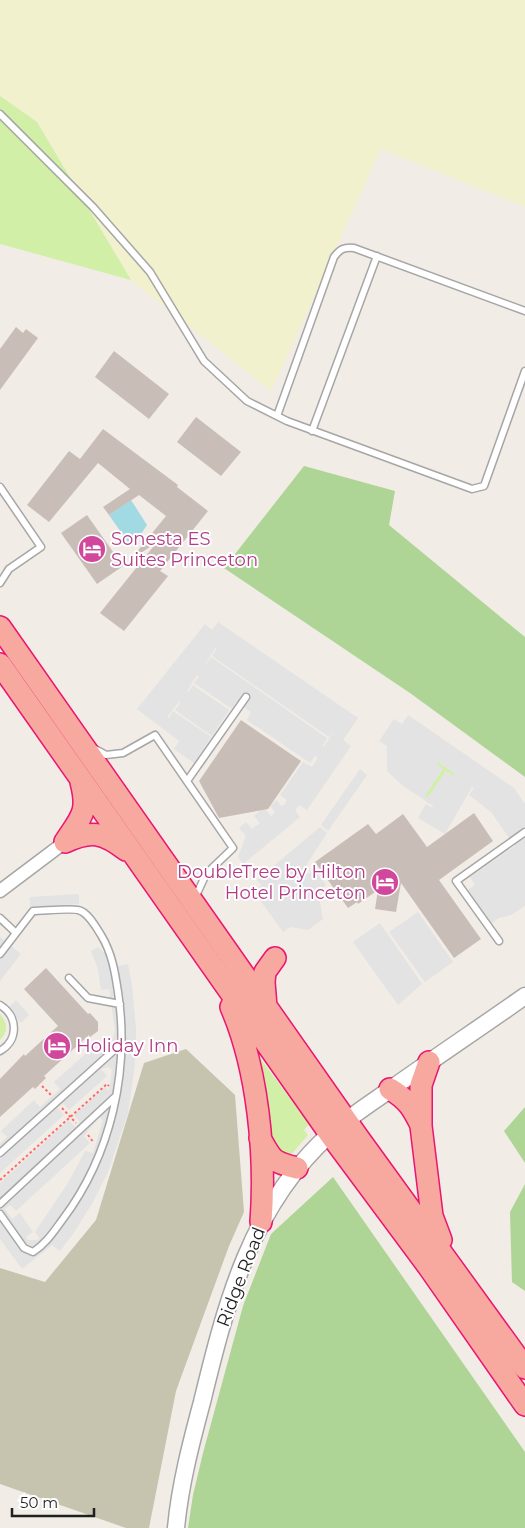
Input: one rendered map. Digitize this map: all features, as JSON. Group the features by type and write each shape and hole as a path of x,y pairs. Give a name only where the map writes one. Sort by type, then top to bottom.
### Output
{"highway":[{"path":"0,628 266,1008 338,1127 428,1266 525,1406"},
{"path":"0,664 214,968 338,1127 450,1264 525,1368"},
{"path":"65,842 80,819 84,809 85,799 79,777"},
{"path":"65,842 81,834 99,834 115,841 137,859"},
{"path":"226,950 253,960 275,958 265,972 266,1008"},
{"path":"214,968 238,1024 249,1062 260,1138 264,1187 261,1222"},
{"path":"429,1062 421,1085 421,1126 432,1216 450,1264"},
{"path":"390,1089 405,1098 413,1108 421,1126"},
{"path":"260,1138 271,1159 280,1164 297,1168"}],"street":[{"path":"2,885 65,842"},
{"name":"Ridge Road","path":"176,1528 188,1457 221,1329 248,1250 261,1222 282,1188 297,1168 338,1127 525,996"}],"lane":[{"path":"0,114 93,207 150,272 204,362 247,401 277,416 312,431 472,488 484,486 525,371"},
{"path":"277,416 334,257 340,250 346,247 377,256 525,311"},
{"path":"312,431 377,256"},
{"path":"0,487 41,547 9,569 0,583"},
{"path":"0,570 9,569"},
{"path":"187,781 246,698"},
{"path":"80,742 106,755 123,753 155,735 233,848 206,874 192,903"},
{"path":"499,941 456,881 525,832"},
{"path":"0,954 33,911 79,910 87,915 105,942 113,963 120,1004 122,1044 117,1096 111,1123 102,1151 77,1201 43,1246 33,1252 24,1248 0,1214"},
{"path":"0,918 16,933"},
{"path":"69,978 88,998 120,1004"},
{"path":"0,1005 12,1016 14,1035 10,1043 0,1050"},
{"path":"0,1153 122,1044"},
{"path":"0,1204 117,1096"}],"path":[{"path":"0,1180 107,1084 117,1096"},
{"path":"42,1086 102,1151"}],"shaded area":[{"path":"218,622 358,718 343,740 351,746 307,810 299,805 295,810 300,817 243,864 238,857 246,836 239,828 246,822 252,829 260,823 254,816 264,807 271,816 275,812 270,806 277,800 281,806 285,804 287,800 280,795 303,762 312,767 318,758 315,756 310,763 247,720 251,712 236,702 232,709 194,683 199,676 197,675 187,691 193,685 229,710 212,736 175,710 179,702 167,717 169,718 173,711 211,737 194,763 174,749 179,741 137,709 205,624 212,630","holes":["217,648 212,656 329,737 334,730 324,747 327,738 211,657 205,664"]},
{"path":"408,715 514,788 525,804 525,906 511,915 499,918 491,924 468,890 475,885 470,877 515,846 491,812 469,795 474,788 472,787 445,834 418,818 426,804 432,808 433,806 402,785 387,771 387,746 379,741 394,719 402,724","holes":["438,762 455,774 454,776 446,771 427,798 425,796 443,769 437,764"]},
{"path":"360,769 367,775 328,831 321,825"},
{"path":"320,827 327,833 303,870 308,874 315,870 326,885 318,891 323,919 308,930 291,927 283,932 254,892 261,885 257,880"},
{"path":"79,894 79,904 30,907 30,897"},
{"path":"418,912 453,962 425,982 389,932"},
{"path":"380,923 422,984 398,1005 353,942"},
{"path":"0,937 21,954 0,981"},
{"path":"98,947 118,966 128,964 132,985 136,1051 128,1113 108,1172 93,1202 73,1234 60,1251 52,1245 22,1269 0,1239 0,1183 69,1120 75,1127 80,1122 74,1115 105,1087 109,1091 112,1070 108,1067 101,1069 107,1076 69,1110 63,1103 58,1108 64,1115 0,1173 0,1144 7,1137 1,1131 34,1100 40,1107 60,1089 54,1082 94,1046 100,1052 113,1039 115,1030 109,989 101,990 98,969 91,951","holes":["99,1117 103,1120 93,1153 85,1151 68,1183 35,1232 40,1238 28,1240 26,1237 33,1232 20,1213 12,1219 5,1209 10,1205 16,1211 90,1143 84,1136"]},
{"path":"16,1000 29,1015 21,1023 8,1008"},
{"path":"186,1049 235,1095 244,1212 229,1246 176,1391 149,1528 126,1528 0,1484 0,1268 45,1282 96,1220 144,1063"}],"green space":[{"path":"0,0 525,0 525,207 381,149 271,391 131,280 37,122 0,96"},
{"path":"0,96 37,122 131,280 0,244"},
{"path":"304,466 395,491 389,525 525,637 525,777 410,693 224,568"},
{"path":"438,762 455,774 454,776 446,771 428,798 424,796 443,769 436,764"},
{"path":"0,1014 6,1027 0,1040"},
{"path":"257,1054 309,1124 304,1130 308,1135 289,1157 277,1155 267,1140"},
{"path":"525,1107 525,1163 504,1131"},
{"path":"333,1177 525,1452 525,1528 188,1528 193,1495 203,1453 243,1306 271,1234"},
{"path":"525,1184 525,1291 512,1282 510,1212"}],"water":[{"path":"131,500 147,525 137,540 130,545 109,515"}],"building":[{"path":"16,327 23,333 26,329 38,338 0,390 0,349"},
{"path":"114,351 169,394 149,419 95,377"},
{"path":"196,417 241,452 221,476 177,442"},
{"path":"103,429 178,485 177,487 208,511 160,571 168,576 124,631 100,613 157,542 138,555 136,553 166,516 139,495 109,515 103,507 130,489 98,463 49,522 27,505 69,451 80,459"},
{"name":"Sonesta ES Suites Princeton","path":"87,515 123,566 97,584 61,533"},
{"path":"241,720 301,761 268,809 219,818 199,781"},
{"name":"DoubleTree by Hilton Hotel Princeton","path":"474,813 493,841 439,880 481,939 454,958 401,883 396,912 375,909 378,890 358,904 357,902 348,908 315,862 368,824 376,834 403,814 427,847"},
{"name":"Holiday Inn","path":"46,968 88,1014 90,1013 98,1022 98,1031 90,1037 89,1035 44,1076 46,1078 35,1089 33,1087 0,1117 0,1079 24,1054 25,1056 58,1026 24,989"}],"place":[{"name":"Sonesta ES Suites Princeton","path":"92,549"},
{"name":"DoubleTree by Hilton Hotel Princeton","path":"385,882"},
{"name":"Holiday Inn","path":"57,1046"}]}
